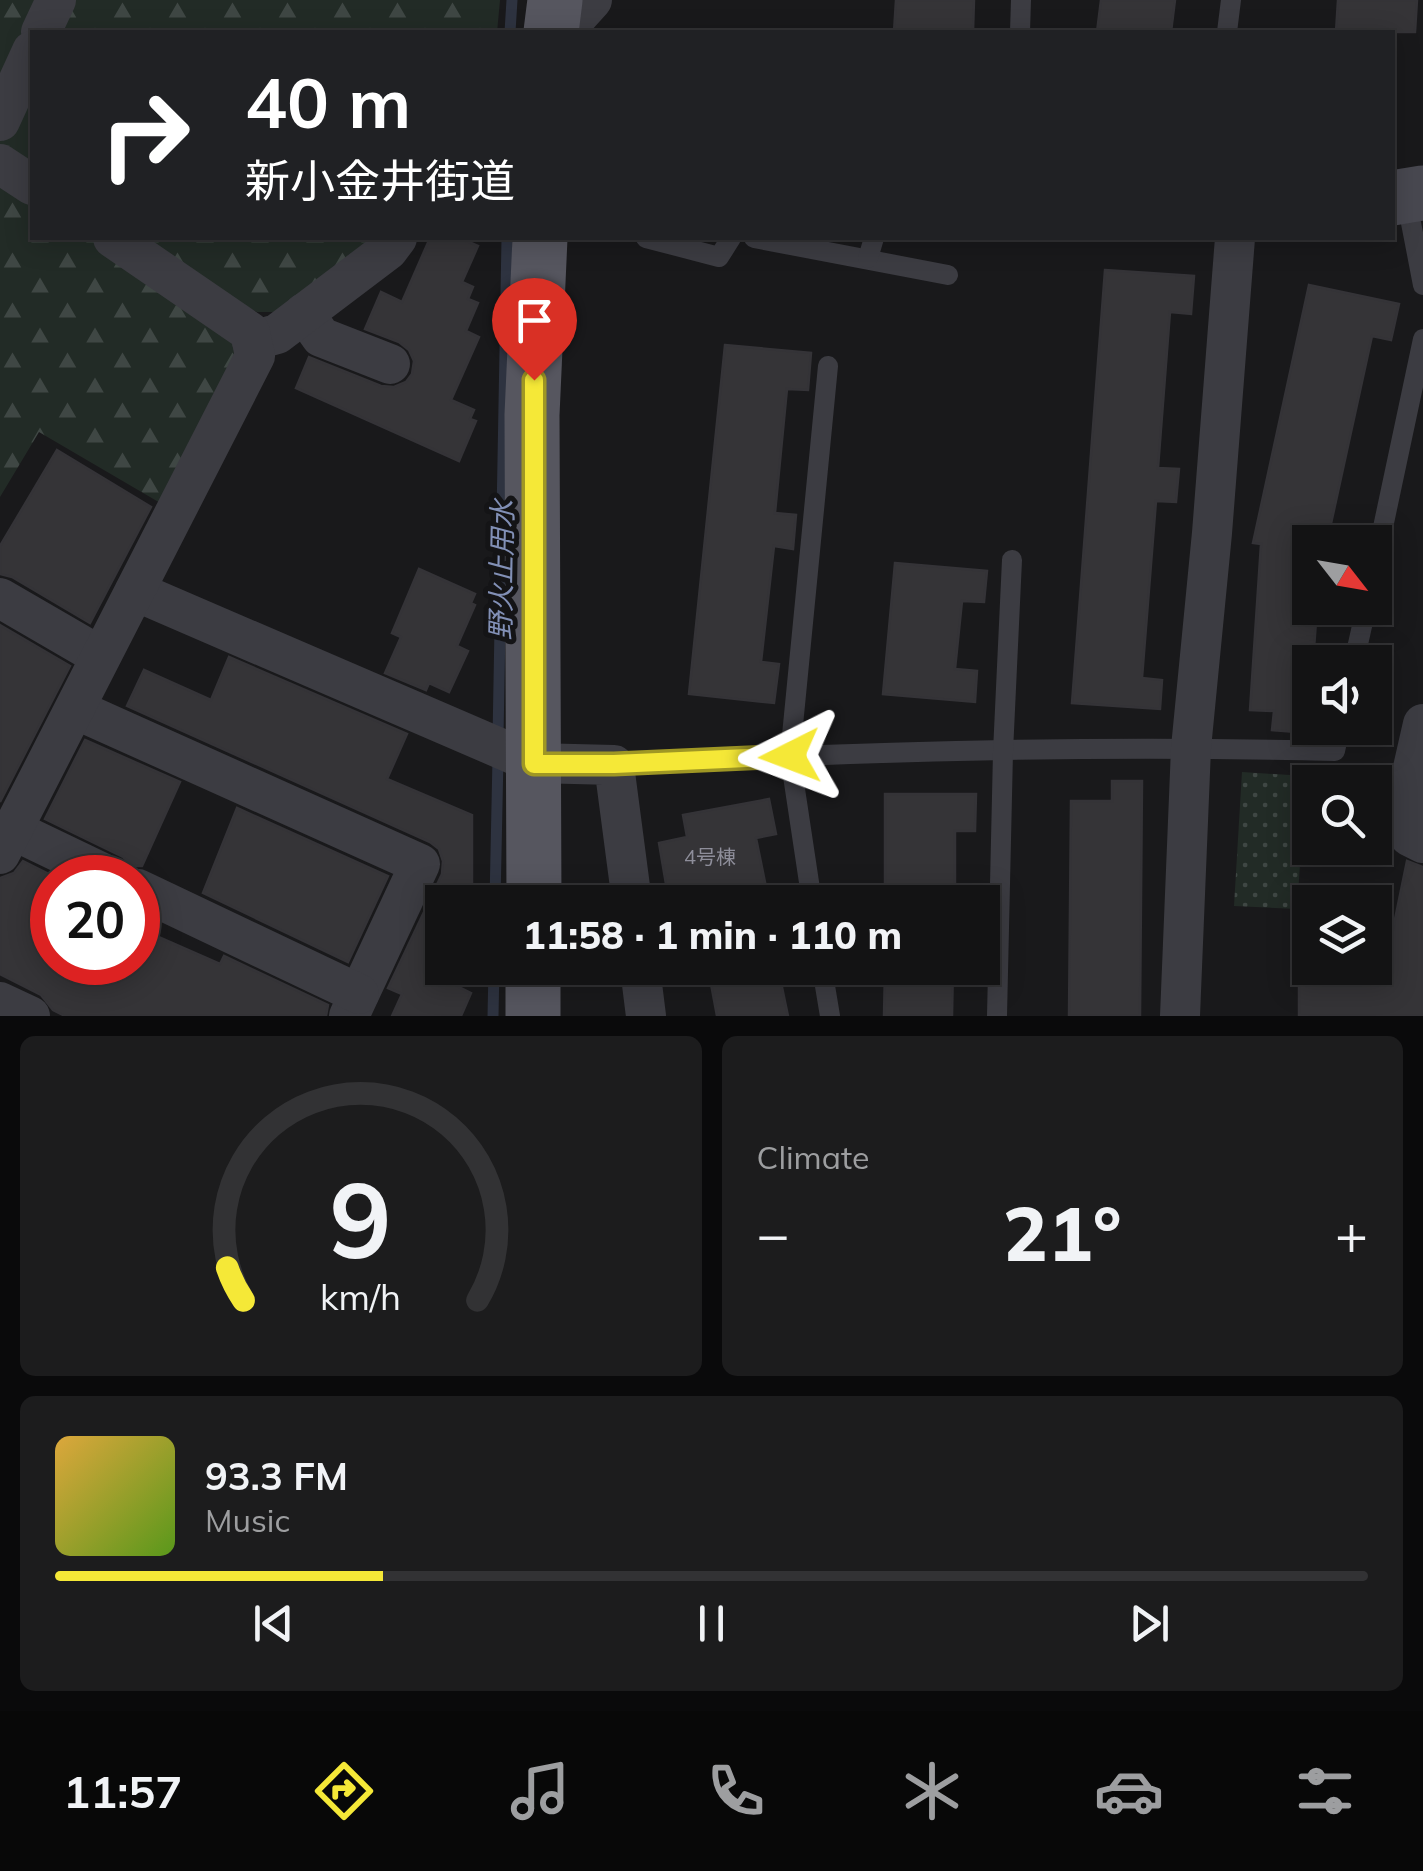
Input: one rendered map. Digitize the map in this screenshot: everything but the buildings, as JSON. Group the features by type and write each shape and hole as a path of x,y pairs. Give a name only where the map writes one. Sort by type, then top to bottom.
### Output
{"main road":[{"path":"551,30 555,0"},
{"path":"531,885 507,751 532,415 540,240"},
{"path":"534,985 534,1016"}],"street":[{"path":"42,30 56,0"},
{"path":"565,30 592,0"},
{"path":"0,121 30,55"},
{"path":"0,164 30,184"},
{"path":"45,855 6,842 255,356 250,332 115,240"},
{"path":"252,341 277,334 388,250 396,240"},
{"path":"1180,1016 1191,748 1235,240"},
{"path":"304,314 321,337 390,364"},
{"path":"135,591 507,751 614,764 630,885"},
{"path":"0,598 100,656"},
{"path":"75,709 420,864 354,1005 160,901"},
{"path":"1423,724 1403,812 1409,836 1423,843"},
{"path":"642,985 646,1016"},
{"path":"0,1002 30,1016"}],"lane":[{"path":"1020,30 1021,0"},
{"path":"1227,30 1230,0"},
{"path":"1407,195 1423,286"},
{"path":"654,240 719,257 730,240"},
{"path":"789,240 871,248 948,274"},
{"path":"1383,525 1423,339"},
{"path":"809,885 790,756 828,366"},
{"path":"996,1016 1012,560"},
{"path":"614,764 790,756 1191,748 1335,752 1336,745"},
{"path":"825,985 830,1016"}],"green space":[{"path":"0,0 500,0 497,30 30,30 30,240 379,240 281,312 257,312 122,243 242,347 162,504 39,432 0,497"},
{"path":"1242,772 1292,775 1292,865 1300,865 1299,885 1292,885 1292,909 1234,906"}],"waterway":[{"name":"野火止用水","path":"510,30 512,0"},
{"name":"野火止用水","path":"498,738 507,240"},
{"name":"野火止用水","path":"495,885 498,757"},
{"name":"野火止用水","path":"493,1016 494,985"}],"route":[{"path":"534,380 534,764 790,756"}]}
